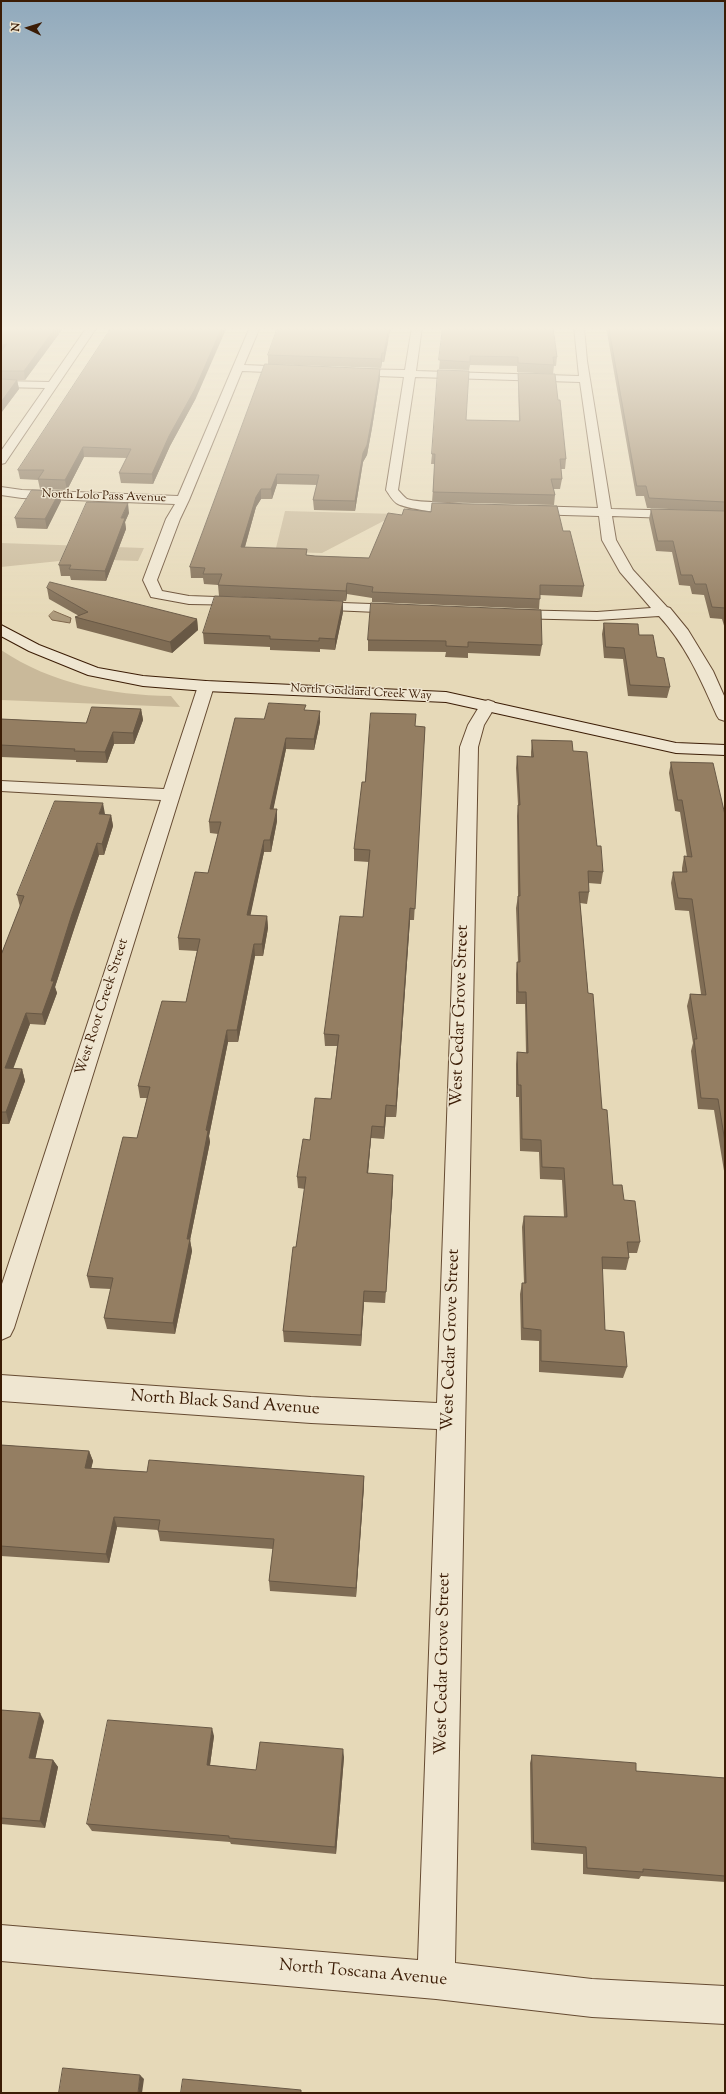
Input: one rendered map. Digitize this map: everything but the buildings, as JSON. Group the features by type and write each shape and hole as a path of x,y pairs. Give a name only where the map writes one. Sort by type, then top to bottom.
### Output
{"street":[{"path":"1,460 25,425"},
{"path":"214,425 183,500 173,519 150,580 156,594 189,600 260,603"},
{"path":"403,425 392,490 401,501 424,507 470,508"},
{"path":"591,425 603,512 609,540 627,572 665,611 680,630 705,672 725,716"},
{"name":"North Lolo Pass Avenue","path":"1,491 22,494 183,500"},
{"path":"517,510 725,516"},
{"path":"298,605 416,610"},
{"path":"494,613 597,616 665,611"},
{"name":"North Goddard Creek Way","path":"1,630 34,648 94,672 143,681 206,686 446,697 488,705 676,748 725,750"},
{"name":"West Root Creek Street","path":"1,1328 206,686"},
{"name":"West Cedar Grove Street","path":"436,1980 468,747 476,724 488,705"},
{"path":"1,786 170,795"},
{"name":"North Black Sand Avenue","path":"1,1388 303,1409 450,1416"},
{"name":"North Toscana Avenue","path":"1,1943 436,1980 592,1998 725,2005"}],"shaded area":[{"path":"285,511 397,514 322,553 275,552"},
{"path":"1,543 144,548 138,561 79,559 1,567"},
{"path":"54,611 71,618 70,623 52,620 49,616"},
{"path":"1,650 20,662 61,679 104,690 171,696 180,707 1,700"}]}
